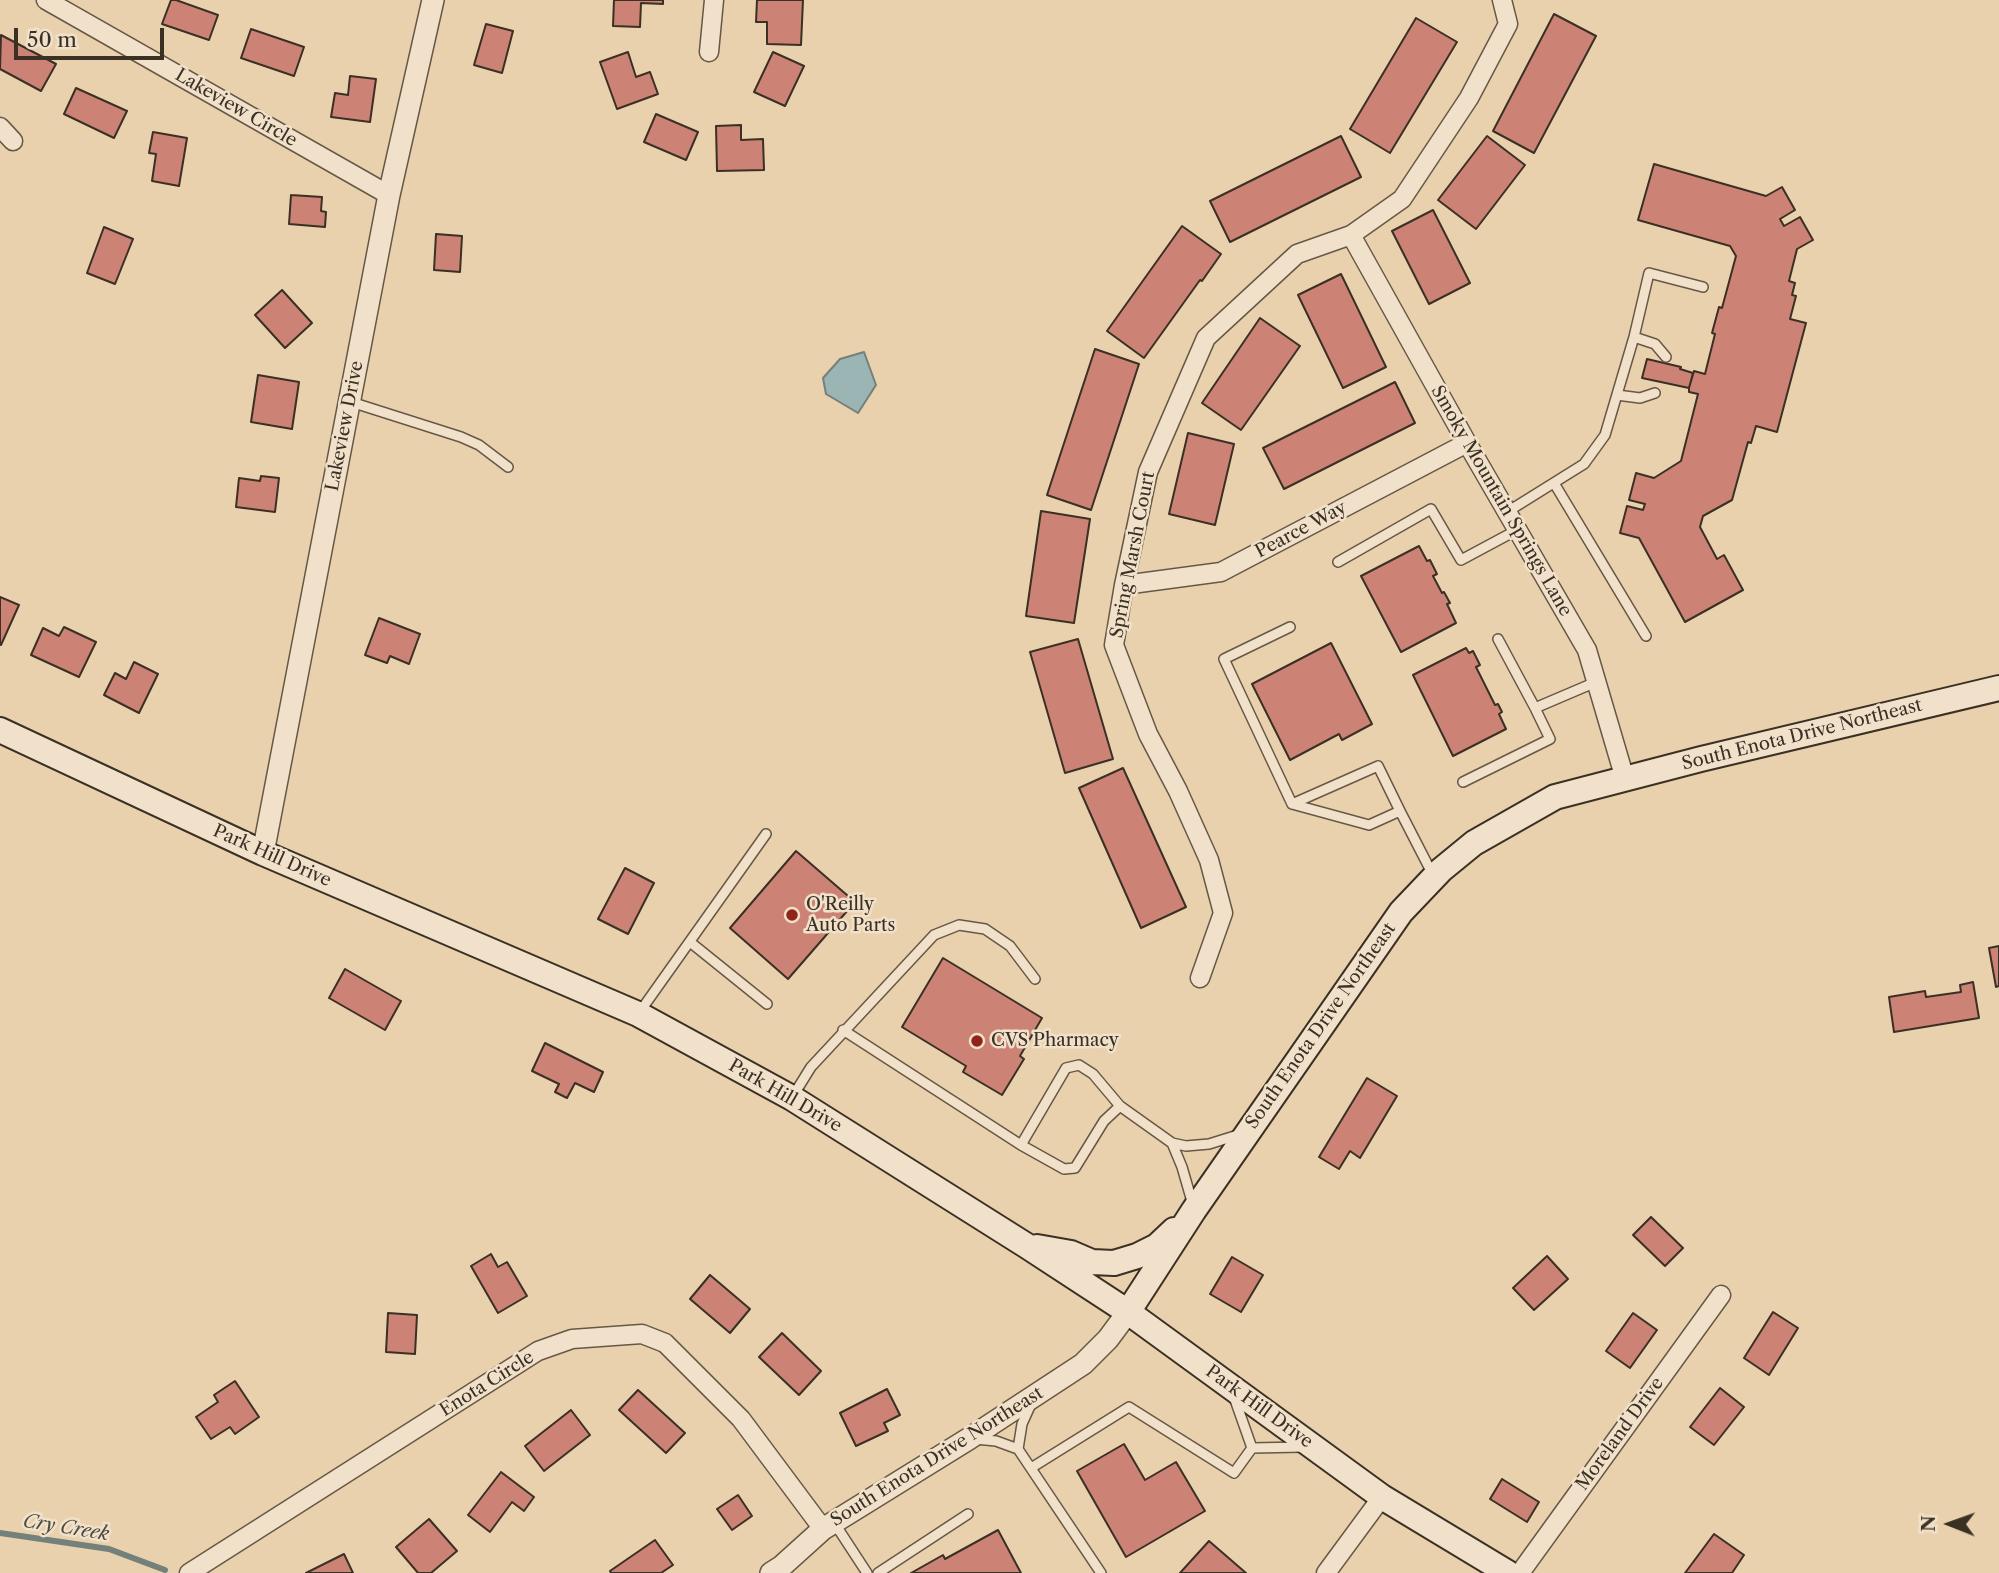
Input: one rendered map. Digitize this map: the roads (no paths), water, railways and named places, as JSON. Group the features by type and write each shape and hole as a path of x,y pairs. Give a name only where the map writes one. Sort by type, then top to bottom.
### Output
{"main road":[{"name":"South Enota Drive Northeast","path":"1128,1312 1194,1210 1401,912 1434,877 1474,843 1555,796 1999,688"},
{"name":"Park Hill Drive","path":"0,730 262,853 638,1014 792,1098 1027,1245 1128,1312 1382,1497 1508,1573"},
{"path":"1027,1245 1071,1253 1092,1262 1114,1263 1157,1246 1194,1210"}],"street":[{"name":"Lakeview Circle","path":"46,0 389,195"},
{"name":"Lakeview Drive","path":"262,853 389,195 433,0"},
{"path":"709,52 714,0"},
{"name":"Spring Marsh Court","path":"1200,978 1223,913 1209,860 1178,791 1148,734 1114,645 1148,472 1206,338 1297,254 1351,234 1402,199 1469,97 1508,24 1502,0"},
{"path":"0,127 13,141"},
{"name":"Smoky Mountain Springs Lane","path":"1351,234 1587,650 1625,779"},
{"name":"Pearce Way","path":"1124,585 1221,572 1468,443"},
{"name":"Moreland Drive","path":"1520,1573 1721,1295"},
{"name":"South Enota Drive Northeast","path":"771,1573 829,1526 1083,1364 1108,1339 1128,1312"},
{"name":"Enota Circle","path":"189,1573 538,1351 572,1339 642,1334 665,1343 741,1419 829,1526"},
{"path":"1326,1573 1382,1497"}],"lane":[{"path":"1507,512 1584,464 1605,435 1634,337 1648,273 1703,287"},
{"path":"1634,337 1655,344 1666,357"},
{"path":"1617,395 1640,398 1655,393"},
{"path":"349,401 461,437 479,445 508,467"},
{"path":"1554,483 1646,636"},
{"path":"1338,562 1432,509 1461,560 1517,530"},
{"path":"1290,627 1224,659 1292,804 1369,825 1400,811"},
{"path":"1463,782 1550,738 1498,639"},
{"path":"1535,708 1597,682"},
{"path":"1292,804 1378,766 1434,877"},
{"path":"638,1014 766,835"},
{"path":"792,1098 811,1067 843,1030 934,934 959,925 985,929 1010,946 1035,979"},
{"path":"690,942 767,1004"},
{"path":"843,1030 1021,1145 1065,1169 1075,1168 1104,1121 1120,1106"},
{"path":"1021,1145 1066,1068 1079,1065 1093,1074 1120,1106 1172,1143 1186,1146 1209,1144 1249,1131"},
{"path":"1172,1143 1194,1210"},
{"path":"1231,1387 1252,1448"},
{"path":"1018,1449 1023,1424 1034,1396"},
{"path":"1031,1468 1129,1407 1234,1473 1252,1448"},
{"path":"970,1438 996,1441 1018,1449 1101,1573"},
{"path":"1252,1448 1314,1447"},
{"path":"878,1573 968,1514"},
{"path":"829,1526 867,1573"}],"water":[{"path":"864,352 876,385 858,413 826,394 823,378 840,359"}],"waterway":[{"name":"Cry Creek","path":"0,1533 109,1549 165,1570"}],"place":[{"name":"O'Reilly Auto Parts","path":"792,915"},
{"name":"CVS Pharmacy","path":"977,1041"}]}
